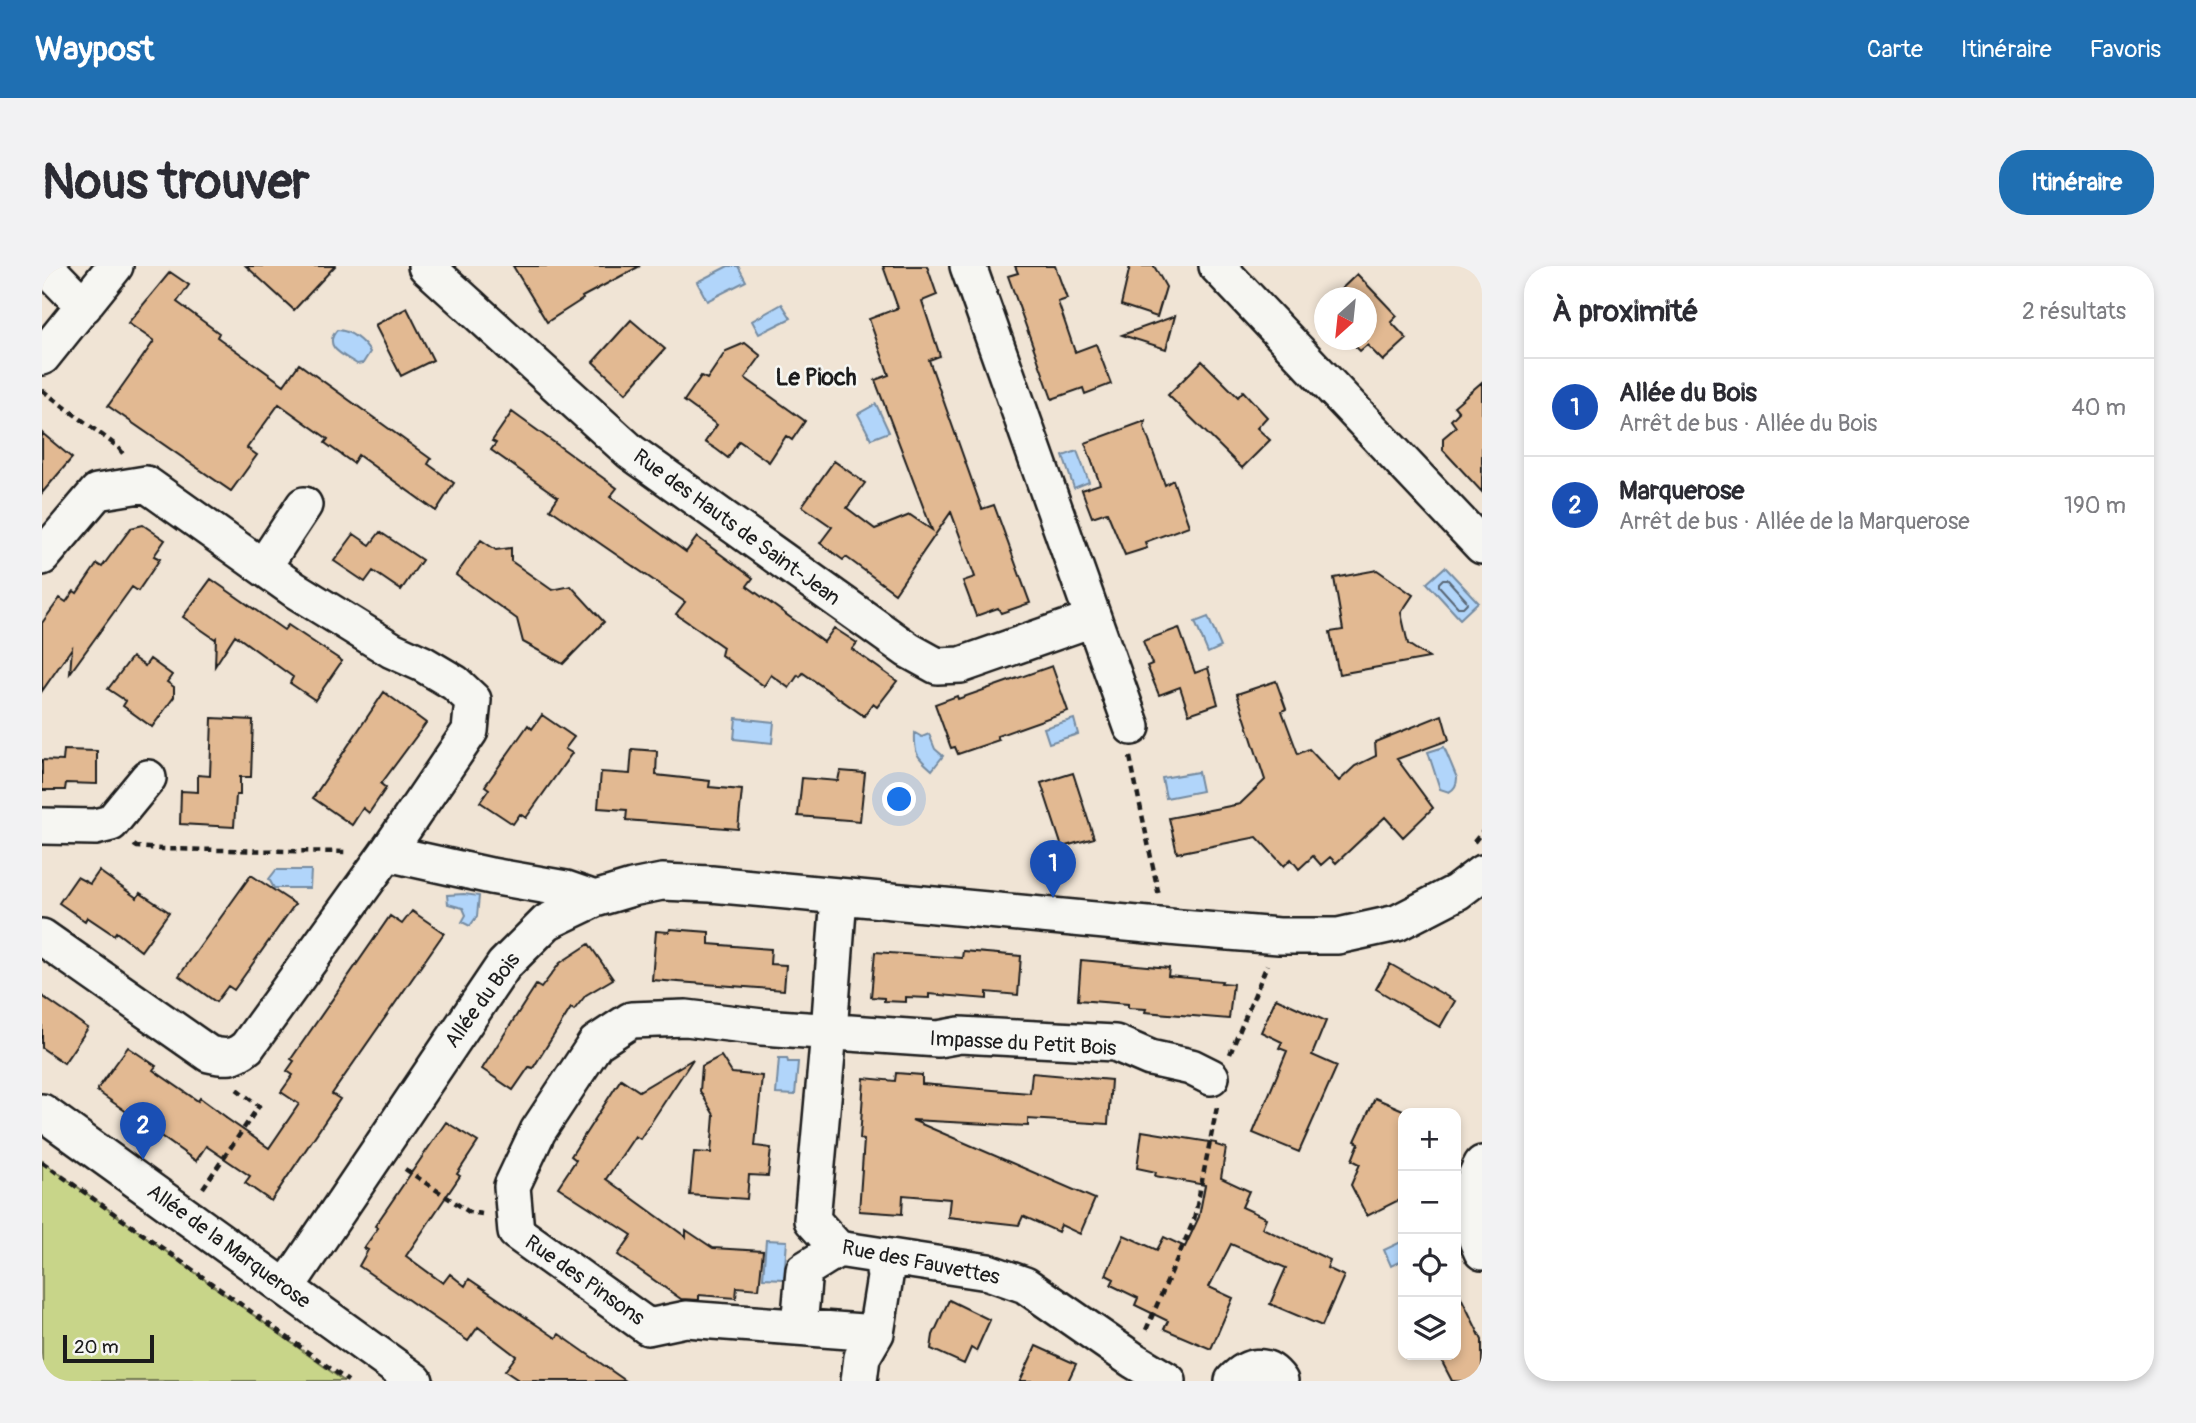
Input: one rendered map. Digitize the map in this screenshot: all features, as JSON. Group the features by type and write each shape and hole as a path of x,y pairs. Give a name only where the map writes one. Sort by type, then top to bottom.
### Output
{"street":[{"path":"45,266 84,306"},
{"path":"42,357 116,266"},
{"name":"Rue des Hauts de Saint-Jean","path":"426,266 631,452 918,656 937,666 961,665 1092,619"},
{"path":"968,266 1132,727"},
{"path":"1217,266 1482,546"},
{"path":"42,557 97,492 146,484 295,590 392,650 455,683 473,700 470,731 387,853 247,1047 237,1056 225,1058 209,1054 42,937"},
{"path":"263,566 304,505"},
{"path":"42,826 94,827 111,822 148,778"},
{"path":"387,853 566,889 595,899"},
{"name":"Allée du Bois","path":"286,1288 504,965 547,922 595,899 662,882 711,884 1279,936 1338,936 1397,923 1457,892 1475,859"},
{"name":"Rue des Fauvettes","path":"839,896 812,1220 838,1249 988,1272 1025,1285 1168,1381"},
{"name":"Rue des Pinsons","path":"829,1032 686,1018 631,1020 596,1043 538,1131 512,1186 516,1232 648,1327 686,1319 876,1334"},
{"name":"Impasse du Petit Bois","path":"829,1032 938,1039 960,1035 1115,1043 1150,1058 1191,1067 1211,1077"},
{"name":"Allée de la Marquerose","path":"42,1112 415,1381"},
{"path":"1482,1164 1470,1188 1469,1206 1470,1224 1482,1252"},
{"path":"799,1327 804,1270 838,1249"},
{"path":"859,1381 862,1357 876,1334 885,1276 883,1257"},
{"path":"1233,1381 1244,1370 1259,1367 1273,1371 1280,1381"}],"path":[{"path":"42,390 118,447 146,484"},
{"path":"1132,727 1127,745 1160,900"},
{"path":"111,822 137,848 387,853"},
{"path":"1475,859 1482,832"},
{"path":"1133,1360 1194,1220 1218,1109 1211,1077 1224,1069 1279,936"},
{"path":"202,1190 259,1105 232,1086 237,1056"},
{"path":"379,1152 470,1212 488,1214 516,1232"},
{"path":"42,1162 348,1381"}],"green space":[{"path":"42,1161 344,1381 42,1381"}],"water":[{"path":"728,266 738,266 746,281 707,301 697,282"},
{"path":"782,304 791,318 759,334 752,321"},
{"path":"337,330 351,334 367,348 370,352 363,363 357,364 336,350 332,341"},
{"path":"876,404 889,432 871,439 858,414"},
{"path":"1077,451 1089,482 1074,488 1063,456"},
{"path":"1445,567 1478,602 1460,619 1427,583"},
{"path":"1208,617 1221,647 1208,653 1195,622"},
{"path":"736,718 774,722 772,743 734,739"},
{"path":"1074,719 1078,734 1049,743 1044,728"},
{"path":"915,733 922,737 929,734 935,749 943,756 932,770 918,754"},
{"path":"1444,747 1457,778 1453,790 1449,792 1440,789 1428,752"},
{"path":"1198,772 1202,791 1166,798 1162,778"},
{"path":"276,870 311,870 310,888 274,888 269,879"},
{"path":"447,895 479,896 477,916 470,926 462,922 466,915 463,908 448,904"},
{"path":"779,1058 798,1062 795,1095 776,1094"},
{"path":"766,1240 787,1241 784,1279 763,1278"},
{"path":"1398,1243 1398,1262 1391,1266 1384,1250"}],"building":[{"path":"246,266 335,266 294,310"},
{"path":"513,266 640,266 582,297 583,299 547,322"},
{"path":"883,266 927,266 937,295 922,301 940,356 929,360 982,509 994,505 1030,603 1001,613 998,608 976,616 963,581 975,577 951,512 895,593 846,557 843,560 820,543 832,527 802,506 834,461 865,483 847,508 875,529 910,515 932,530 875,380 889,375 869,319 898,308"},
{"path":"1015,266 1055,266 1067,299 1058,302 1075,352 1096,344 1111,384 1085,394 1083,388 1052,399 1008,276 1018,273"},
{"path":"1130,266 1154,266 1166,287 1157,317 1121,305"},
{"path":"170,272 189,285 177,302 219,333 217,337 284,385 299,364 431,459 428,464 454,483 436,511 358,455 353,463 325,443 328,439 279,404 247,448 257,455 231,491 108,406 154,341 128,323"},
{"path":"1357,274 1369,287 1343,287"},
{"path":"1377,295 1397,316 1391,322 1407,339 1383,361 1372,350 1377,350"},
{"path":"407,308 433,360 401,376 375,325"},
{"path":"1175,316 1166,349 1122,335"},
{"path":"631,320 665,349 626,393 593,362"},
{"path":"745,343 761,356 745,378 805,421 792,440 786,436 769,462 739,441 728,458 705,442 717,425 684,401 701,376 707,379 726,351"},
{"path":"1202,361 1238,397 1243,391 1267,417 1257,428 1270,440 1242,468 1168,395"},
{"path":"1482,382 1482,492 1443,450 1443,438 1456,427 1451,420 1459,412 1454,406"},
{"path":"512,412 617,488 610,497 686,552 697,537 753,578 747,586 824,642 834,628 857,643 852,649 897,681 877,707 873,704 864,716 803,673 800,677 798,675 789,688 771,675 764,686 721,655 723,647 676,614 685,602 550,509 558,497 491,450 496,443 492,441"},
{"path":"1145,421 1144,427 1165,485 1173,480 1189,526 1145,542 1147,548 1125,555 1107,512 1092,517 1082,490 1100,484 1085,443"},
{"path":"42,433 72,458 42,493"},
{"path":"143,525 165,540 154,556 160,559 138,591 132,587 70,673 72,648 42,691 42,623 60,598 66,602 74,591 77,593 97,564 102,567 131,528"},
{"path":"380,532 422,560 401,590 373,571 365,582 334,561 354,534 370,545"},
{"path":"481,540 496,550 511,548 511,561 552,590 571,586 604,622 563,664 523,642 517,619 456,575"},
{"path":"1377,570 1413,595 1401,613 1408,644 1429,658 1339,674 1330,632 1343,630 1334,578"},
{"path":"211,579 284,630 288,625 342,661 315,700 290,683 293,677 235,635 215,666 216,638 183,617"},
{"path":"1179,628 1195,673 1208,668 1218,704 1189,714 1180,687 1159,695 1147,666 1152,664 1143,641"},
{"path":"132,657 145,666 150,659 172,675 167,682 174,687 174,697 152,727 123,706 126,701 108,689"},
{"path":"1052,666 1068,711 997,736 999,740 958,754 955,747 951,748 935,704 957,696 958,699"},
{"path":"1276,681 1286,709 1282,711 1298,754 1309,749 1339,781 1355,766 1376,756 1375,742 1442,715 1449,740 1397,759 1433,808 1403,837 1385,817 1336,863 1330,857 1321,865 1313,856 1299,869 1291,859 1284,866 1257,837 1177,853 1169,818 1240,804 1265,780 1237,694"},
{"path":"384,692 426,723 381,784 386,788 369,813 363,808 352,825 313,798"},
{"path":"542,715 574,737 565,749 572,753 526,818 520,814 513,824 480,802 489,789 485,786 528,725 532,729"},
{"path":"212,718 253,720 251,777 240,777 240,795 236,795 234,827 180,824 181,791 198,792 198,775 210,776"},
{"path":"632,749 657,751 656,775 710,781 709,787 742,790 738,829 626,820 627,810 598,808 601,772 630,774"},
{"path":"64,750 97,751 97,784 66,783 65,790 42,790 42,760 63,761"},
{"path":"840,771 865,773 860,821 798,816 802,778 838,781"},
{"path":"1073,773 1094,838 1062,847 1041,783"},
{"path":"99,871 137,898 140,893 169,912 141,951 116,932 114,935 87,917 85,921 59,903 77,877 90,884"},
{"path":"251,875 295,904 234,990 228,986 216,1002 179,976"},
{"path":"412,911 444,933 332,1094 340,1099 271,1201 245,1183 250,1176 206,1146 196,1161 97,1091 128,1047 156,1066 153,1070 198,1101 200,1098 269,1148 299,1104 281,1092 293,1075 287,1071 294,1061 291,1059 390,916 402,924"},
{"path":"670,929 709,932 709,944 771,949 770,964 786,965 784,990 652,980 656,931 669,932"},
{"path":"589,944 613,979 586,995 574,1010 571,1008 533,1068 529,1067 513,1090 482,1069 536,985 541,988 560,963"},
{"path":"963,951 1021,956 1018,995 987,992 987,999 929,994 929,998 906,997 906,1002 884,1001 884,998 871,997 875,952 962,958"},
{"path":"1081,960 1169,968 1168,976 1233,984 1229,1019 1145,1012 1146,1009 1128,1008 1128,1004 1078,1000"},
{"path":"1390,964 1455,1001 1440,1027 1376,989"},
{"path":"42,996 88,1028 64,1063 42,1048"},
{"path":"1276,998 1326,1021 1312,1055 1337,1066 1299,1152 1253,1133 1287,1051 1279,1048 1282,1042 1261,1032"},
{"path":"721,1056 732,1073 762,1076 755,1146 771,1148 768,1176 749,1175 747,1199 690,1195 694,1152 711,1153 714,1115 700,1091 702,1066"},
{"path":"693,1059 640,1139 635,1136 606,1179 686,1237 686,1230 713,1248 763,1251 759,1289 737,1287 736,1298 699,1295 699,1300 681,1299 618,1255 632,1235 558,1187 576,1160 571,1156 621,1079 639,1091"},
{"path":"896,1073 922,1075 922,1084 1030,1093 1032,1073 1111,1080 1108,1124 1028,1119 1028,1126 912,1120 1095,1199 1080,1234 1061,1225 1058,1232 1023,1216 1019,1225 948,1217 950,1199 903,1195 902,1214 859,1211 864,1140 860,1139 864,1078 895,1081"},
{"path":"1375,1098 1398,1108 1398,1200 1367,1216 1351,1185 1360,1164 1352,1160 1359,1143 1355,1141"},
{"path":"446,1122 478,1142 457,1174 460,1176 406,1256 443,1283 450,1274 465,1286 469,1279 556,1338 559,1334 626,1381 520,1381 505,1371 516,1356 478,1327 468,1341 359,1266 368,1250 364,1248 378,1228 375,1226"},
{"path":"1142,1131 1216,1143 1226,1148 1221,1178 1249,1191 1242,1207 1266,1218 1262,1228 1330,1260 1327,1268 1344,1276 1322,1326 1270,1304 1286,1268 1231,1244 1209,1287 1233,1298 1211,1349 1164,1329 1168,1321 1135,1305 1138,1298 1111,1285 1114,1279 1106,1275 1124,1235 1157,1250 1164,1237 1185,1247 1199,1217 1205,1185 1155,1176 1156,1172 1137,1168"},
{"path":"1461,1297 1482,1340 1482,1381 1452,1381 1441,1360 1461,1360"},
{"path":"949,1300 990,1320 976,1351 971,1348 964,1364 931,1349 933,1335"},
{"path":"1036,1346 1076,1364 1068,1381 1020,1381"}],"place":[{"name":"Allée du Bois","path":"1053,898"},
{"name":"Marquerose","path":"143,1160"}],"district":[{"name":"Le Pioch","path":"816,377"}]}
